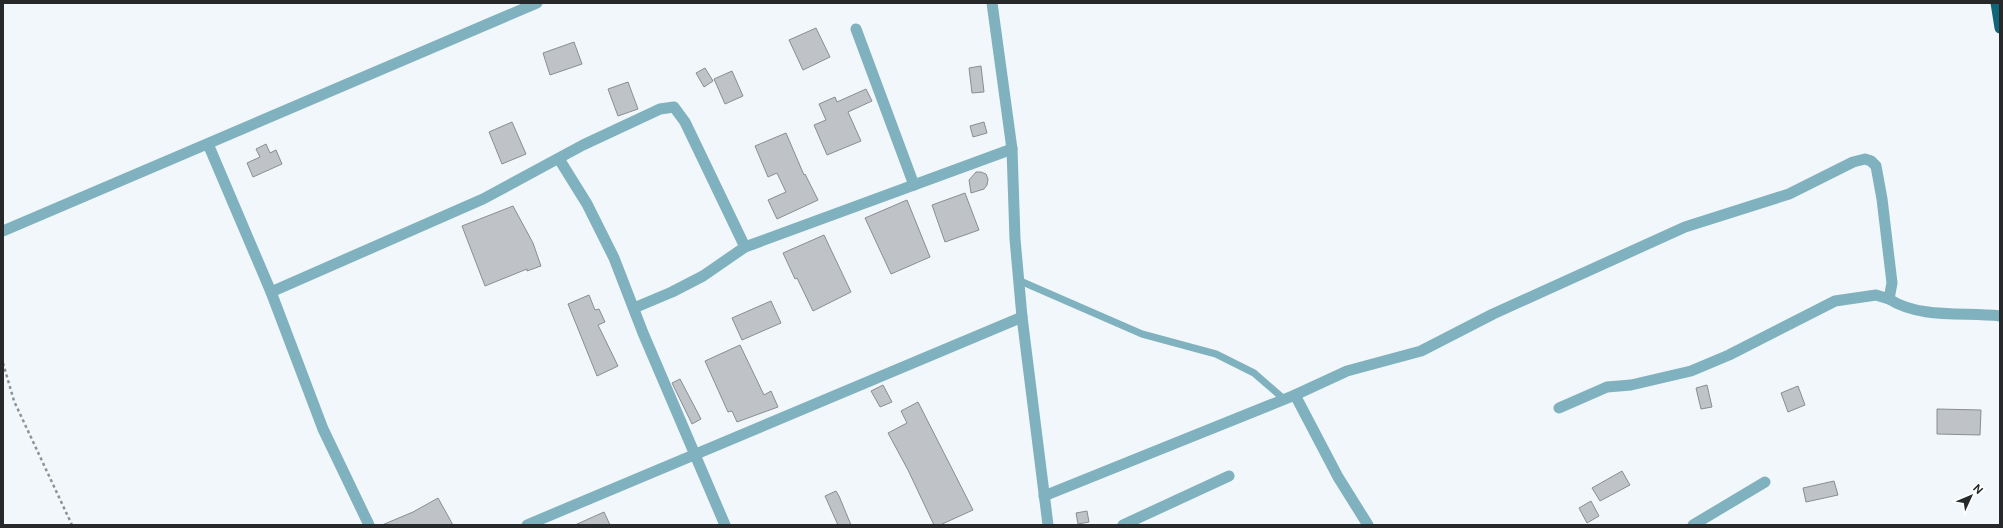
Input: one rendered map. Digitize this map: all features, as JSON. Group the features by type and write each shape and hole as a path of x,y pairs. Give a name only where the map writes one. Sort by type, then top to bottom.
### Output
{"highway":[{"path":"1996,3 2000,28"}],"street":[{"path":"3,231 537,3"},
{"path":"992,3 1012,149 1018,280 1048,525"},
{"path":"856,29 914,185"},
{"path":"271,292 483,199 583,145 660,109 674,107 685,122 745,247"},
{"path":"208,144 271,292 323,429 369,525"},
{"path":"634,308 672,292 703,276 745,247 1012,149"},
{"path":"559,159 591,211 614,258 725,525"},
{"path":"1044,496 1290,397 1347,371 1421,351 1493,314 1685,227 1789,194 1853,162 1865,159 1871,161 1876,166 1882,199 1892,283 1889,299"},
{"path":"1559,408 1607,387 1631,385 1691,371 1729,355 1835,301 1876,295 1889,299 1901,307 1923,312 1974,313 2000,316"},
{"path":"527,525 1022,317"},
{"path":"1290,397 1368,525"},
{"path":"1123,525 1229,476"},
{"path":"1693,525 1766,482"}],"lane":[{"path":"1018,280 1142,334 1216,354 1254,373 1290,397"}],"path":[{"path":"3,363 14,401 72,525"}],"building":[{"path":"816,28 830,57 803,70 789,40"},
{"path":"574,42 582,64 550,75 543,53"},
{"path":"981,66 984,92 972,93 969,68"},
{"path":"705,68 713,81 704,87 696,73"},
{"path":"732,71 743,96 725,104 714,79"},
{"path":"628,82 638,109 618,116 608,89"},
{"path":"866,89 872,101 848,112 861,141 827,155 814,125 826,120 819,104 835,97 837,102"},
{"path":"512,122 526,154 502,164 489,132"},
{"path":"984,122 987,133 973,137 970,126"},
{"path":"786,133 804,175 805,174 818,200 777,219 768,200 786,192 777,173 768,177 755,146"},
{"path":"266,144 270,153 276,150 282,164 253,177 247,163 260,157 256,149"},
{"path":"976,172 986,174 988,179 987,185 984,189 971,193 969,180"},
{"path":"965,193 979,230 945,242 932,205"},
{"path":"907,200 930,257 891,274 865,218"},
{"path":"513,206 533,243 541,266 527,271 527,269 485,286 462,226"},
{"path":"824,235 851,292 813,311 797,278 795,279 783,253"},
{"path":"589,295 595,310 599,309 605,322 598,325 618,366 597,376 568,304"},
{"path":"771,301 781,323 742,340 732,318"},
{"path":"740,345 764,395 771,391 778,407 737,422 732,411 728,412 705,361"},
{"path":"680,379 701,419 692,424 672,383"},
{"path":"883,385 892,402 880,407 871,391"},
{"path":"1707,385 1712,407 1701,409 1696,388"},
{"path":"1798,386 1805,405 1788,412 1781,393"},
{"path":"918,402 973,510 940,525 934,525 908,470 888,433 907,423 901,411"},
{"path":"1937,409 1981,410 1980,435 1937,434"},
{"path":"1622,471 1630,485 1600,501 1592,488"},
{"path":"1834,481 1838,495 1806,502 1803,488"},
{"path":"836,491 851,525 838,525 825,496"},
{"path":"438,498 453,525 382,525 413,512"},
{"path":"1591,501 1599,516 1587,523 1579,508"},
{"path":"1087,511 1089,522 1078,524 1076,513"},
{"path":"604,512 610,525 575,525"}]}
